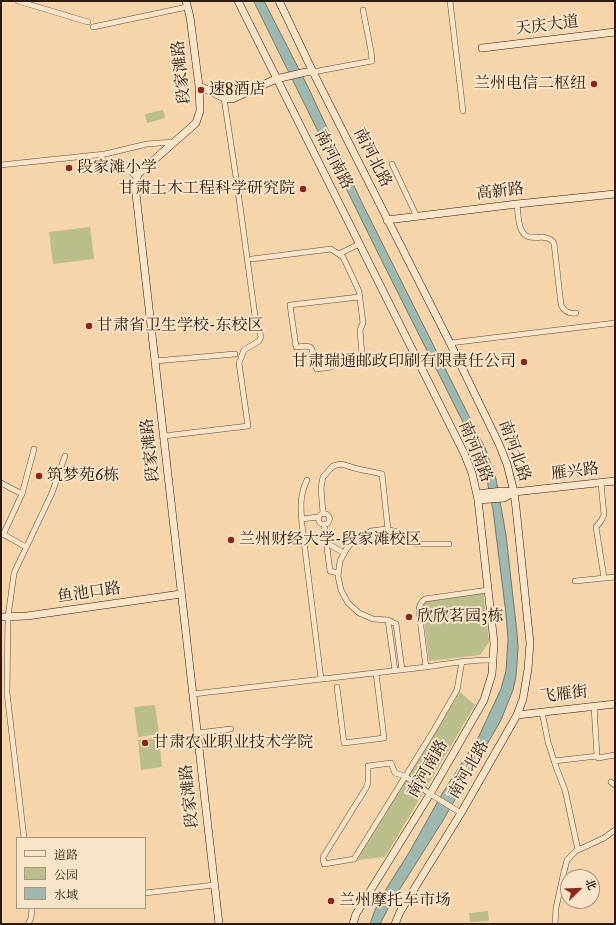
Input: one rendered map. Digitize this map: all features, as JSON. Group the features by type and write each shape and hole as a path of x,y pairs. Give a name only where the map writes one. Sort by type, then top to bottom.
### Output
{"street":[{"path":"18,1 88,22"},
{"name":"南河南路","path":"238,1 464,453 481,497 488,590 494,643 492,674 484,700 430,794 356,914 353,924"},
{"name":"南河北路","path":"279,1 310,72 388,220 499,444 507,464 514,492 530,643 523,698 517,715 461,813 400,912 395,924"},
{"path":"450,1 463,111"},
{"path":"93,26 187,4"},
{"name":"段家滩路","path":"187,4 199,86 200,111 196,123 138,174 135,185 219,924"},
{"path":"199,86 224,98 232,99 286,76 372,61 364,10"},
{"name":"天庆大道","path":"482,48 615,32"},
{"path":"164,436 248,426 239,363 244,350 259,341 261,337 255,316 224,98"},
{"path":"1,165 101,154 147,144 174,142"},
{"path":"101,154 106,166 112,167 130,165 132,173 137,178"},
{"path":"392,164 417,217"},
{"name":"高新路","path":"388,220 517,204 615,194"},
{"path":"517,204 522,232 529,237 547,237 554,243 561,305 562,308 568,313 576,313"},
{"path":"339,254 359,244"},
{"path":"252,259 331,249 343,257 359,291 363,323 360,330 362,357 357,360 335,363 328,368 317,369 314,365 311,347 296,347 290,305 359,297"},
{"path":"450,343 615,323"},
{"path":"155,361 235,354"},
{"path":"26,548 2,534 22,494 34,448"},
{"path":"24,837 7,693 4,617 14,573 52,493 65,456"},
{"path":"323,513 321,488 323,477 333,466 337,464 346,464 358,469 382,474 388,530"},
{"path":"307,480 303,488 301,500 302,519 321,679"},
{"name":"雁兴路","path":"481,497 615,481"},
{"path":"1,483 22,494"},
{"path":"601,483 604,515 596,527 604,578"},
{"path":"302,519 318,518 320,514 323,513"},
{"path":"323,513 327,514 329,518 328,523 324,524"},
{"path":"318,518 320,522 324,524 330,571 338,573"},
{"path":"402,670 396,624 388,620 373,619 359,613 348,603 341,590 338,576 340,561 347,548 357,537 371,531 386,529 400,533 413,541 415,544 449,544"},
{"path":"327,543 344,553"},
{"path":"575,581 615,577"},
{"path":"426,667 419,611 422,601 425,599 488,590"},
{"name":"鱼池口路","path":"4,617 27,616 182,594"},
{"path":"388,620 395,671"},
{"path":"193,694 395,671 462,661 493,660"},
{"path":"461,813 430,794 405,776 394,774 391,763 368,766 368,783 366,788 323,857 324,864 354,859 405,776 434,730 457,690 462,661"},
{"path":"337,687 344,743 384,738 376,673"},
{"name":"飞雁街","path":"517,715 615,704"},
{"path":"594,706 598,756"},
{"path":"542,712 548,742 565,790 578,850"},
{"path":"197,733 231,729"},
{"path":"554,761 598,756 598,758 615,755"},
{"path":"555,924 556,908 567,860 576,851 604,838 615,830"},
{"path":"146,893 214,885"},
{"path":"28,924 31,918 32,909"}],"green space":[{"path":"163,110 165,118 147,123 145,114"},
{"path":"90,227 94,259 53,264 49,232"},
{"path":"483,590 489,642 480,655 429,661 421,598"},
{"path":"460,692 475,705 385,857 357,860"},
{"path":"155,705 159,734 138,737 134,707"},
{"path":"159,738 162,767 141,770 138,740"},
{"path":"488,911 489,921 470,922 469,913"}],"water":[{"path":"254,1 264,1 308,87 363,205 486,450 496,479 506,535 518,647 516,676 513,690 501,720 442,822 391,903 380,924 370,924 375,910 442,794 479,736 501,689 506,671 508,639 506,614 493,510 486,475 476,448"}],"place":[{"name":"兰州电信二枢纽","path":"594,84"},
{"name":"速8酒店","path":"201,90"},
{"name":"段家滩小学","path":"69,168"},
{"name":"甘肃土木工程科学研究院","path":"303,189"},
{"name":"甘肃省卫生学校-东校区","path":"89,326"},
{"name":"甘肃瑞通邮政印刷有限责任公司","path":"524,362"},
{"name":"筑梦苑6栋","path":"39,476"},
{"name":"兰州财经大学-段家滩校区","path":"231,540"},
{"name":"欣欣茗园3栋","path":"409,617"},
{"name":"甘肃农业职业技术学院","path":"145,743"},
{"name":"兰州摩托车市场","path":"331,901"}]}
